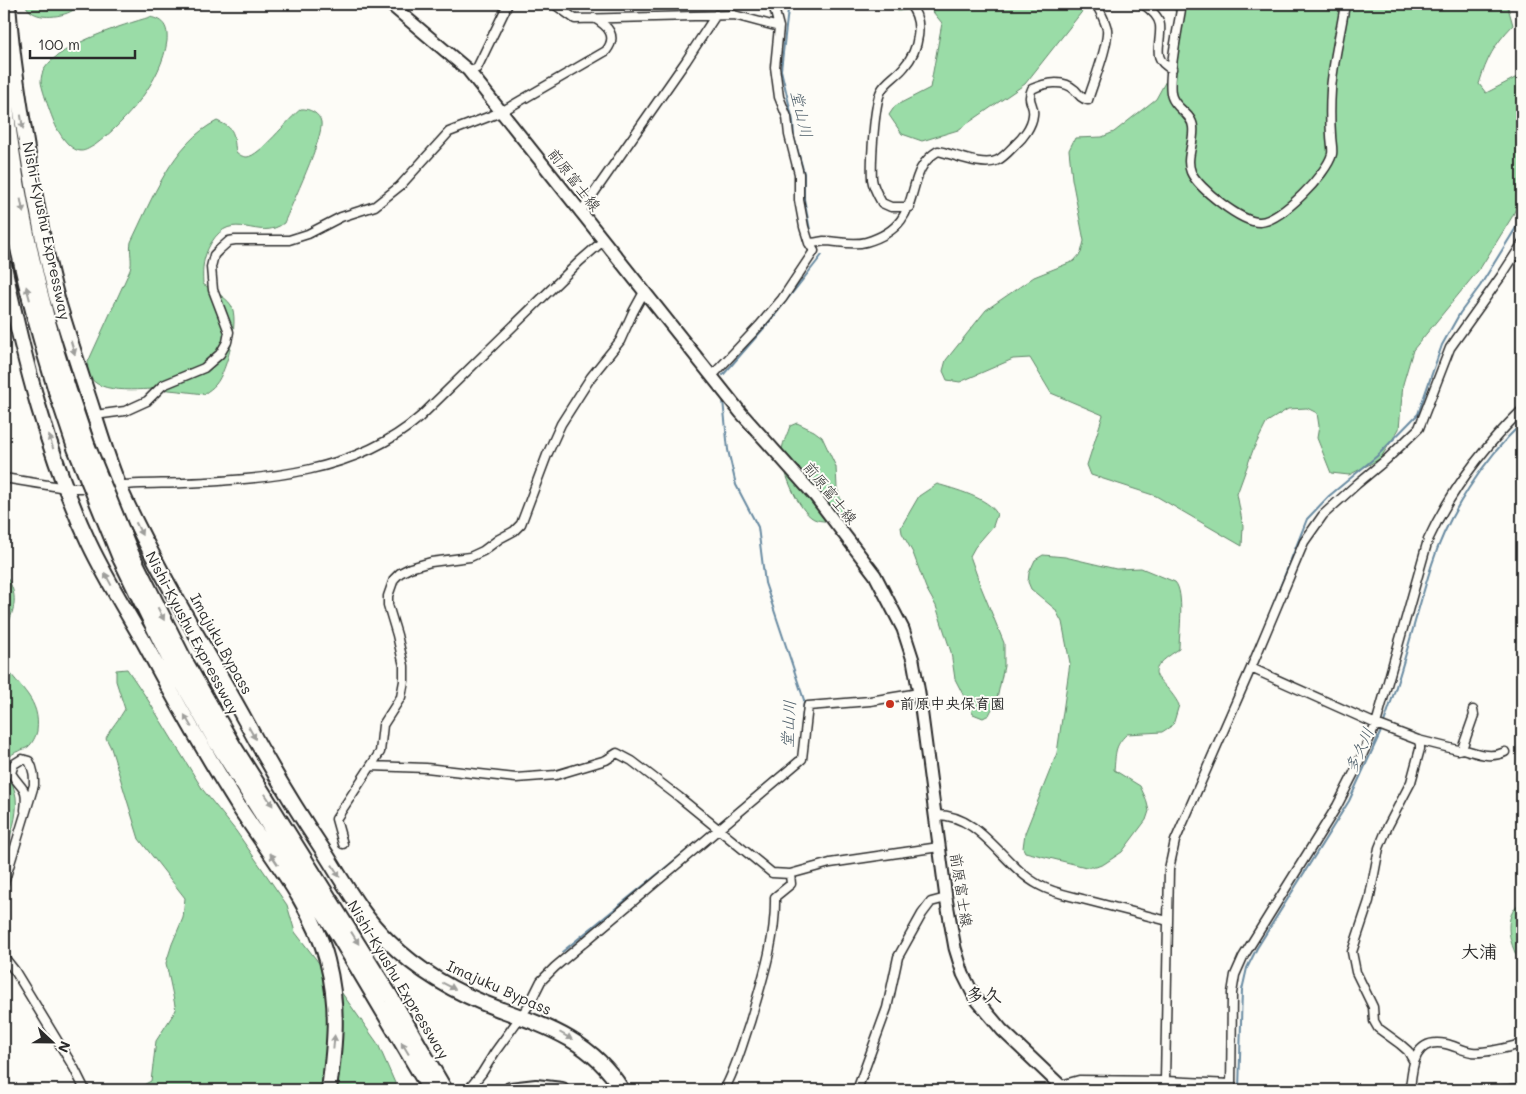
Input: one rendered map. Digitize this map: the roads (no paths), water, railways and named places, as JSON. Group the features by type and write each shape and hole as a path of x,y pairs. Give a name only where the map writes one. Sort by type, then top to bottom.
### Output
{"highway":[{"name":"Imajuku Bypass","path":"8,4 18,98 44,240 56,294 118,485 145,541 275,776 364,912 388,942 419,968 441,982 500,1009 557,1031 579,1044 603,1066 622,1090"},
{"name":"Nishi-Kyushu Expressway","path":"4,89 8,130 33,264 62,389"},
{"name":"Nishi-Kyushu Expressway","path":"4,176 21,267 40,340 88,447 126,556 172,666 216,742 339,937 430,1090"},
{"path":"4,266 28,366 66,488 89,543 162,676 229,791 278,866 315,928 326,957 336,1019 329,1090"},
{"name":"Nishi-Kyushu Expressway","path":"126,556 233,745 391,997 445,1090"},
{"path":"510,1090 536,1087 562,1090"}],"main road":[{"name":"前原富士線","path":"390,4 468,70 741,413 815,496 875,575 903,629 913,660 946,898 955,948 963,974 975,998 1002,1030 1063,1088"}],"street":[{"path":"468,70 477,68 508,4"},
{"path":"554,4 575,19 734,14 779,27"},
{"path":"712,376 782,299 814,252 809,243 799,200 799,174 789,135 787,118 779,97 775,66 779,27 773,4"},
{"path":"909,4 919,21 918,34 912,54 905,66 881,90 876,105 872,180 882,203 892,207 910,206"},
{"path":"809,243 825,241 846,244 864,243 882,237 897,226 910,206 923,165 931,155 938,151 969,160 988,162 998,160 1021,140 1031,123 1033,115 1029,101 1032,90 1040,85 1064,84 1073,88 1084,100 1088,100 1107,36 1107,28 1096,4"},
{"path":"1143,4 1152,10 1160,23 1159,59 1163,65 1172,69"},
{"path":"1182,4 1170,81 1173,101 1191,119 1193,126 1194,136 1189,162 1190,170 1203,187 1240,216 1250,221 1261,222 1277,216 1296,202 1326,166 1332,153 1330,99 1332,75 1345,4"},
{"path":"580,213 716,15"},
{"path":"95,416 125,411 147,401 162,385 204,368 220,354 227,342 229,332 214,290 211,267 214,255 229,241 288,240 308,234 341,217 375,206 400,186 449,132 501,112 606,51 611,42 610,31 607,26 594,18"},
{"path":"4,478 66,488 104,488 118,485 276,475 345,460 383,443 404,431 603,241"},
{"path":"1165,1081 1169,869 1175,841 1252,668 1304,542 1323,515 1357,484 1388,460 1418,428 1450,348 1502,276 1522,244"},
{"path":"343,844 336,819 380,752 383,725 386,718 399,703 404,681 402,658 388,605 388,596 394,579 400,573 410,568 431,562 470,557 514,531 522,524 547,455 561,424 591,377 620,341 644,292"},
{"path":"1063,1088 1079,1080 1165,1081 1231,1087 1232,993 1243,957 1337,806 1377,724 1428,540 1437,519 1449,498 1484,450 1522,410"},
{"path":"1252,668 1377,724 1418,740 1489,756 1505,752"},
{"path":"468,1090 522,1016 542,982 555,967 802,759 808,706 870,701 919,693"},
{"path":"1462,749 1474,715 1473,710"},
{"path":"1410,1090 1413,1060 1408,1051 1378,1028 1374,1021 1373,1008 1356,972 1352,952 1369,900 1379,848 1411,782 1420,749 1418,740"},
{"path":"371,766 426,768 516,778 556,775 606,760 617,753 632,761 679,797 772,873 790,874 830,863 939,847"},
{"path":"4,884 30,798 34,775 29,761 22,759 14,764 11,773 24,788 27,796 25,810"},
{"path":"936,815 946,815 960,819 982,835 1023,874 1038,885 1063,894 1168,922"},
{"path":"724,1090 738,1058 765,972 774,925 776,898 791,884 790,874"},
{"path":"857,1090 887,1008 898,957 922,914 931,902 946,898"},
{"path":"4,957 15,971 74,1068 84,1090"},
{"path":"1413,1060 1424,1048 1436,1043 1448,1044 1474,1052 1522,1044"},
{"path":"1503,1090 1522,1088"}],"waterway":[{"name":"堂山川","path":"787,4 788,10 781,70 793,121 794,137 804,173 804,199 810,230"},
{"path":"1259,640 1307,519 1329,496 1377,456 1418,414 1442,345 1460,313 1480,286 1522,218"},
{"name":"堂山川","path":"723,375 772,319 822,255"},
{"name":"堂山川","path":"716,826 799,756 804,700 765,583 758,527 736,485 728,450 723,400"},
{"name":"多久川","path":"1383,725 1397,685 1432,564 1447,526 1481,470 1522,423"},
{"name":"多久川","path":"1239,1090 1242,990 1247,968 1257,948 1349,801 1382,729"},
{"name":"堂山川","path":"562,952 713,829"}],"place":[{"name":"前原中央保育園","path":"890,704"}],"district":[{"name":"大浦","path":"1479,952"},
{"name":"多久","path":"984,995"}]}
